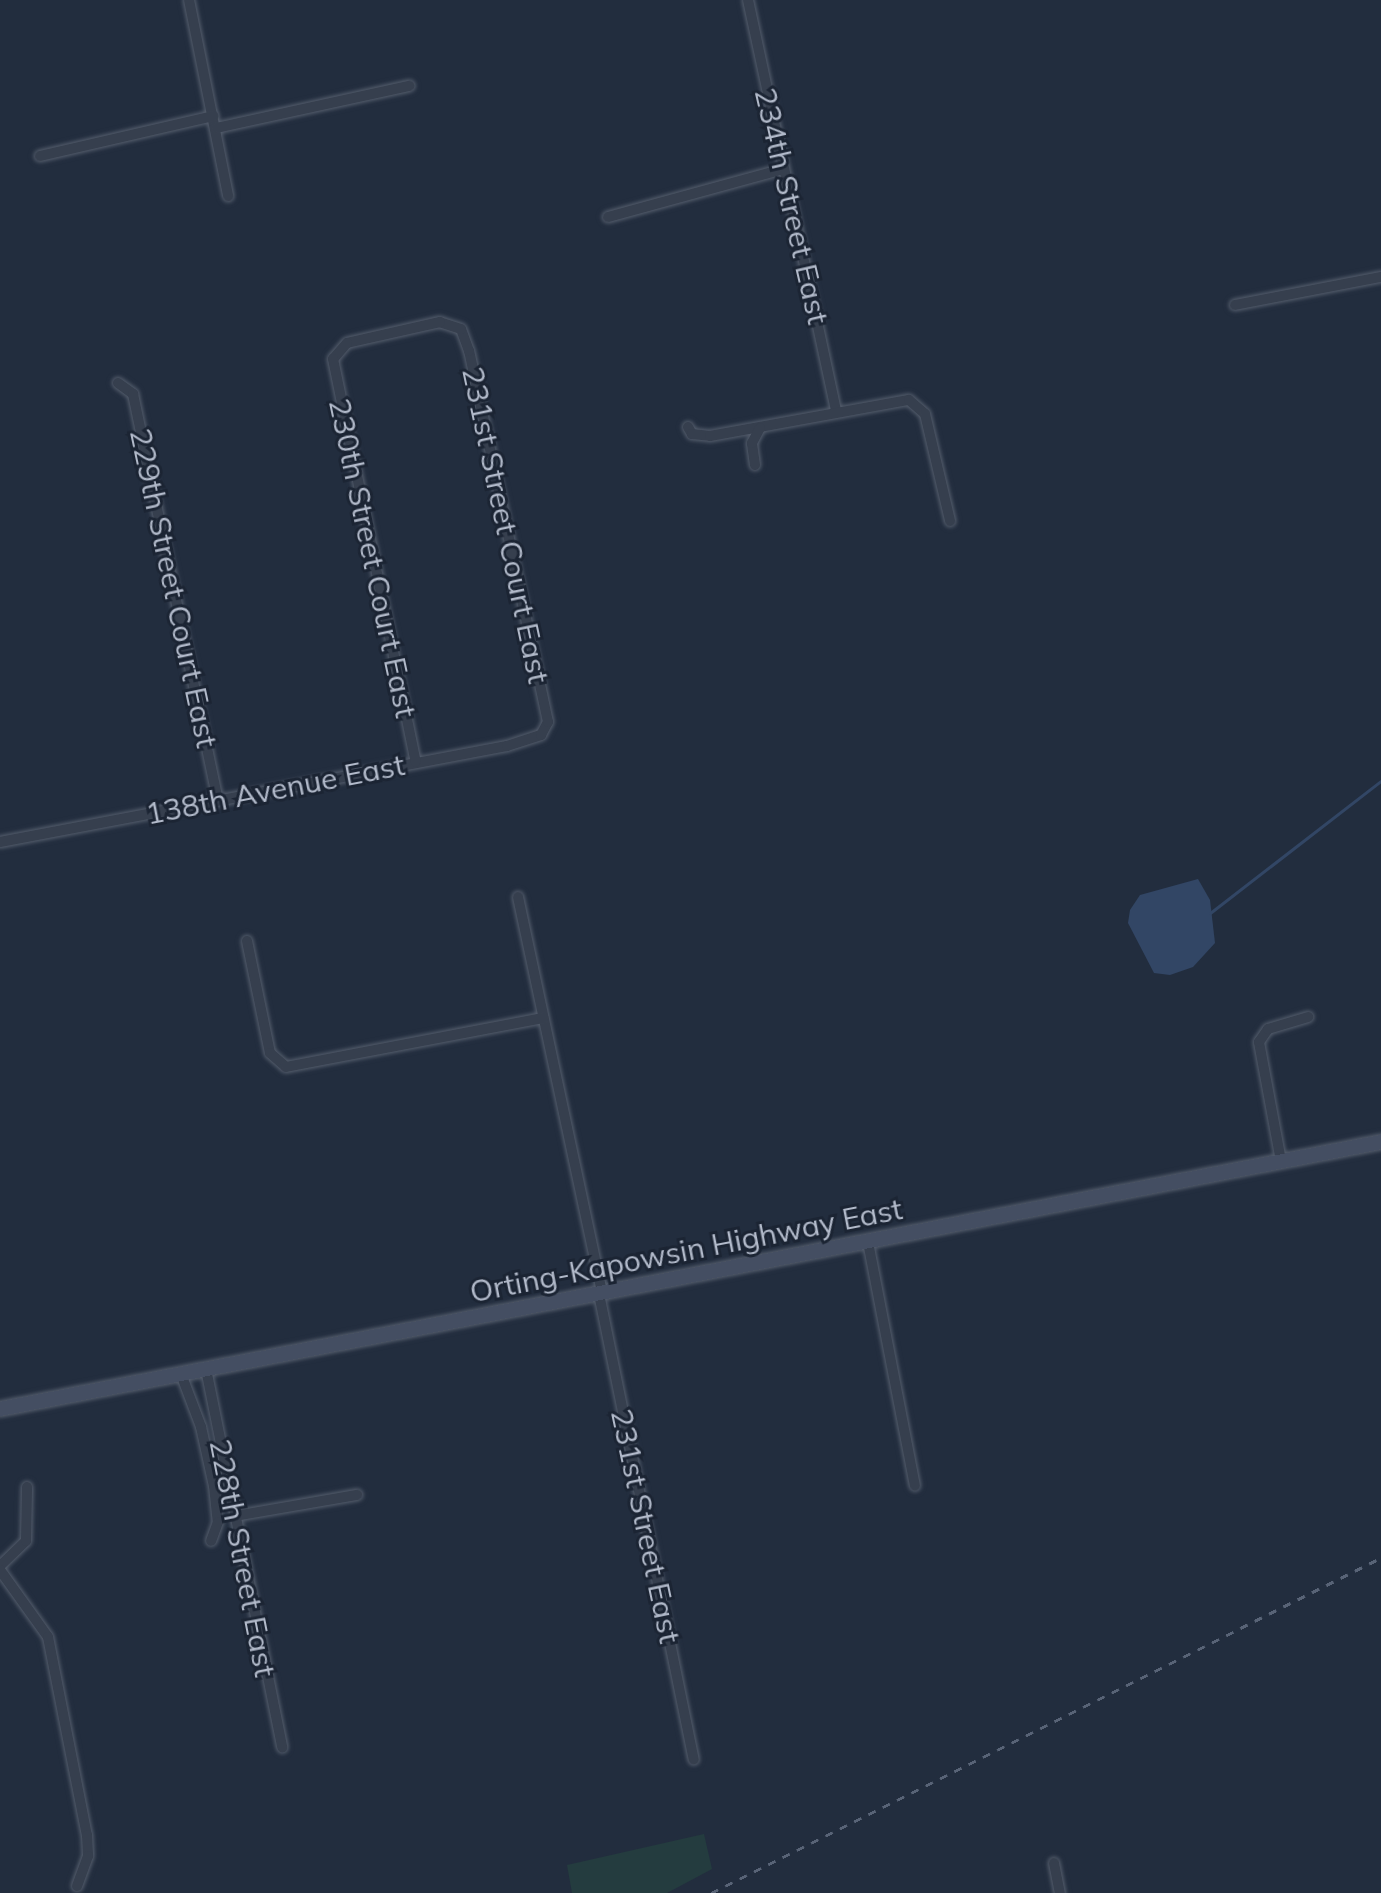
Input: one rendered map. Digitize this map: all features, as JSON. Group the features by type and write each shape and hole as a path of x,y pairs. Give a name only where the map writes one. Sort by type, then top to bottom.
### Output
{"main road":[{"name":"Orting-Kapowsin Highway East","path":"0,1409 1381,1142"}],"street":[{"path":"189,0 228,196"},
{"name":"234th Street East","path":"748,0 836,411"},
{"path":"40,156 409,86"},
{"path":"608,217 784,169"},
{"path":"1235,305 1381,277"},
{"name":"230th Street Court East","path":"416,762 358,495 335,354 347,343 440,322 455,326"},
{"name":"231st Street Court East","path":"455,326 469,351 546,729"},
{"name":"229th Street Court East","path":"118,383 133,394 218,800"},
{"path":"688,427 696,436 710,436 903,399 914,402 925,414 950,521"},
{"path":"755,465 752,443 760,428"},
{"name":"138th Avenue East","path":"0,842 527,742 546,729"},
{"name":"231st Street East","path":"518,897 694,1759"},
{"path":"247,941 270,1053 282,1065 543,1018"},
{"path":"1281,1161 1259,1042 1268,1029 1308,1017"},
{"path":"868,1242 915,1486"},
{"name":"228th Street East","path":"206,1369 282,1747"},
{"path":"181,1374 201,1427 214,1486 218,1522 211,1541"},
{"path":"27,1487 26,1541 0,1568 48,1637 87,1835 88,1856 77,1886"},
{"path":"235,1516 357,1495"},
{"path":"1054,1863 1060,1893"}],"green space":[{"path":"704,1834 712,1869 667,1893 572,1893 567,1865"}],"water":[{"path":"1198,879 1210,900 1215,943 1193,967 1170,975 1154,973 1128,923 1130,910 1140,895"}],"waterway":[{"path":"1210,913 1381,781"}],"railway":[{"path":"711,1893 1381,1558"}]}
